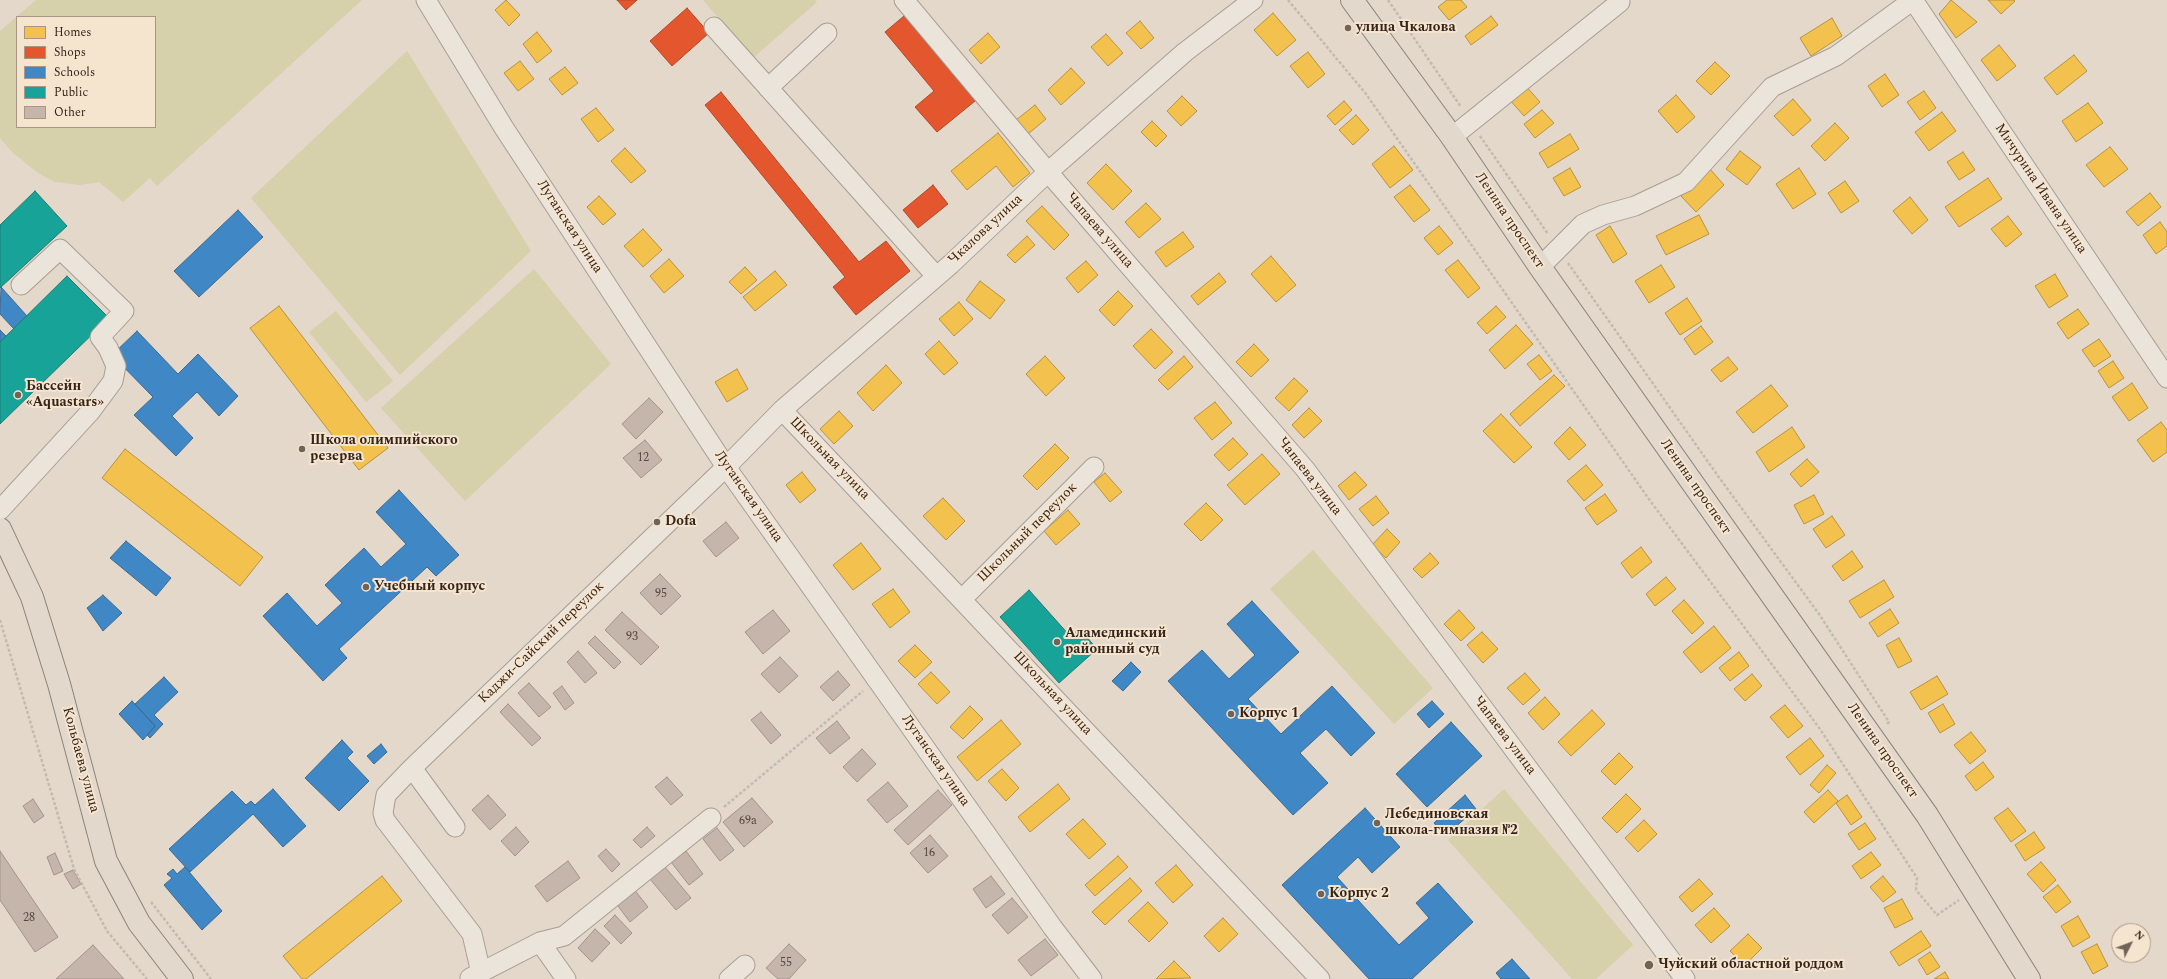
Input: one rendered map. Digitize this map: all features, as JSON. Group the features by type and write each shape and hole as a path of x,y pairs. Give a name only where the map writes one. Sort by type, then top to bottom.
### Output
{"main road":[{"name":"Ленина проспект","path":"1352,0 1452,137 1540,267 1927,815 1975,889 2029,979"},
{"name":"Кольбаева улица","path":"0,529 32,597 59,684 106,861 139,923 182,979"}],"street":[{"name":"Луганская улица","path":"426,0 504,128 726,467 1053,928 1092,979"},
{"name":"Чапаева улица","path":"904,0 1048,172 1305,469 1684,979"},
{"name":"Чкалова улица","path":"726,467 782,410 936,276 1048,172 1185,52 1253,0"},
{"path":"1540,267 1583,224 1603,215 1635,206 1686,182 1772,87 1836,56 1913,0"},
{"name":"Мичурина Ивана улица","path":"1913,0 2167,378"},
{"path":"1452,137 1620,2"},
{"path":"714,27 936,276"},
{"path":"768,88 827,33"},
{"path":"0,510 90,412 113,381 116,366 108,348 100,337 124,311 60,249 21,284"},
{"name":"Школьная улица","path":"782,410 1320,979"},
{"name":"Каджи-Сайский переулок","path":"475,976 472,934 385,820 383,813 386,795 412,768 726,467"},
{"name":"Школьный переулок","path":"962,599 1094,467"},
{"path":"412,768 455,827"},
{"path":"475,976 540,942 564,936 711,818"},
{"path":"540,942 566,979"},
{"path":"729,979 746,965"}],"path":[{"path":"1288,0 1366,94 1651,502 1820,729 1917,878 1916,890 1937,915 1975,889"},
{"path":"1388,0 1558,248 1718,476 1819,614 1889,722 1871,736"},
{"path":"0,620 74,869 107,931 147,979"},
{"path":"711,818 877,680"}],"shaded area":[{"path":"36,0 362,0 157,186 150,178 123,202 99,182 80,185 55,182 38,173 12,152 0,138 0,31 16,17 16,128 156,128 156,16 17,16"},
{"path":"703,0 815,0 817,2 753,58"},
{"path":"407,51 531,251 400,375 251,198"},
{"path":"534,269 611,364 465,501 381,408"},
{"path":"336,311 393,381 366,402 309,332"},
{"path":"1313,550 1433,688 1394,724 1270,589"},
{"path":"1504,789 1633,945 1596,979 1572,979 1448,840"}],"building: Homes":[{"path":"506,0 520,15 509,26 495,10"},
{"path":"1447,0 1461,0 1467,7 1449,20 1438,7"},
{"path":"1951,0 1977,22 1956,38 1939,14"},
{"path":"1988,0 2014,0 2015,1 2001,14"},
{"path":"1273,13 1296,40 1277,56 1254,30"},
{"path":"1491,16 1498,25 1471,45 1465,36"},
{"path":"1832,18 1842,36 1811,56 1800,38"},
{"path":"1140,21 1154,38 1141,49 1126,33"},
{"path":"537,32 552,51 537,63 523,44"},
{"path":"988,33 1000,47 981,64 969,50"},
{"path":"1106,34 1123,53 1108,66 1091,47"},
{"path":"1999,45 2016,66 1997,81 1981,60"},
{"path":"1308,52 1325,74 1308,88 1290,66"},
{"path":"2074,55 2087,71 2057,95 2044,78"},
{"path":"520,61 534,79 518,91 504,73"},
{"path":"1715,62 1730,76 1711,95 1696,81"},
{"path":"565,67 578,83 562,95 549,79"},
{"path":"1071,68 1085,83 1061,105 1048,90"},
{"path":"1885,74 1899,95 1882,107 1868,86"},
{"path":"1525,85 1540,102 1524,116 1509,99"},
{"path":"1924,91 1936,108 1920,120 1907,102"},
{"path":"1676,95 1695,117 1677,133 1658,111"},
{"path":"1182,96 1197,111 1181,126 1167,111"},
{"path":"1793,99 1811,120 1793,136 1774,116"},
{"path":"1344,101 1352,110 1335,125 1327,116"},
{"path":"2088,103 2103,123 2076,142 2062,121"},
{"path":"1035,105 1046,119 1028,134 1016,120"},
{"path":"596,108 614,130 598,142 581,119"},
{"path":"1542,110 1554,123 1535,138 1524,124"},
{"path":"1942,112 1956,131 1929,151 1915,132"},
{"path":"1356,115 1369,130 1353,145 1339,130"},
{"path":"1152,121 1167,136 1156,147 1141,132"},
{"path":"1835,123 1849,138 1825,161 1811,146"},
{"path":"998,133 1030,173 1013,187 996,166 967,190 951,171"},
{"path":"1570,134 1579,149 1548,168 1539,153"},
{"path":"1394,146 1413,170 1390,188 1372,164"},
{"path":"2110,147 2128,169 2104,187 2086,165"},
{"path":"625,148 646,171 631,183 611,161"},
{"path":"1740,151 1761,167 1747,185 1726,169"},
{"path":"1963,152 1975,170 1959,180 1947,162"},
{"path":"1106,164 1132,191 1113,210 1087,183"},
{"path":"1570,168 1581,187 1564,196 1553,178"},
{"path":"1799,168 1816,194 1793,209 1776,184"},
{"path":"1710,169 1724,185 1696,212 1681,196"},
{"path":"1988,178 2002,199 1959,227 1945,207"},
{"path":"1845,181 1859,201 1841,213 1828,193"},
{"path":"1410,185 1430,210 1414,222 1394,197"},
{"path":"2150,193 2161,207 2138,226 2126,212"},
{"path":"599,196 616,214 603,225 587,207"},
{"path":"1910,197 1928,220 1912,234 1893,211"},
{"path":"1146,203 1161,219 1139,238 1125,222"},
{"path":"1042,206 1069,235 1054,250 1026,221"},
{"path":"1699,215 1709,234 1666,255 1656,236"},
{"path":"2008,216 2022,234 2006,247 1991,229"},
{"path":"2160,222 2167,232 2167,246 2156,254 2143,235"},
{"path":"1439,226 1453,243 1438,255 1424,238"},
{"path":"1610,226 1627,254 1613,263 1596,235"},
{"path":"643,229 662,250 643,267 624,246"},
{"path":"1183,232 1194,247 1166,267 1155,252"},
{"path":"1027,236 1035,245 1015,263 1007,255"},
{"path":"1271,256 1296,285 1276,302 1251,274"},
{"path":"669,259 684,276 664,293 650,276"},
{"path":"1458,260 1480,288 1468,298 1445,270"},
{"path":"1086,261 1098,275 1078,293 1066,278"},
{"path":"1661,265 1675,287 1649,303 1635,281"},
{"path":"745,267 757,280 741,294 729,282"},
{"path":"775,271 787,285 755,311 743,297"},
{"path":"1219,273 1226,282 1198,305 1191,296"},
{"path":"2055,274 2068,296 2049,308 2035,286"},
{"path":"980,281 1005,300 990,319 966,300"},
{"path":"1118,291 1133,306 1114,326 1099,310"},
{"path":"1687,298 1702,321 1680,335 1665,313"},
{"path":"959,302 973,319 954,336 939,319"},
{"path":"279,306 388,448 359,470 250,328"},
{"path":"1496,306 1506,317 1487,334 1477,323"},
{"path":"2078,309 2089,324 2068,339 2057,323"},
{"path":"1516,325 1533,344 1505,369 1489,350"},
{"path":"1701,326 1713,342 1695,355 1684,339"},
{"path":"1151,329 1173,352 1155,369 1133,346"},
{"path":"2099,339 2111,356 2094,367 2082,350"},
{"path":"939,341 958,363 944,375 925,354"},
{"path":"1254,344 1269,360 1251,377 1236,362"},
{"path":"1539,355 1552,371 1540,380 1527,364"},
{"path":"1045,356 1065,378 1046,396 1026,374"},
{"path":"1184,356 1193,367 1168,390 1158,380"},
{"path":"1728,357 1738,369 1721,382 1711,370"},
{"path":"2113,361 2124,378 2109,388 2098,371"},
{"path":"886,365 902,383 873,411 857,393"},
{"path":"737,369 748,389 727,402 715,382"},
{"path":"1554,375 1565,386 1520,426 1510,414"},
{"path":"1294,378 1308,391 1289,411 1275,398"},
{"path":"2132,383 2148,408 2129,421 2112,397"},
{"path":"1771,385 1788,406 1753,433 1736,412"},
{"path":"1215,402 1232,423 1212,440 1194,418"},
{"path":"1309,408 1322,421 1304,438 1292,425"},
{"path":"839,411 853,426 834,444 820,429"},
{"path":"1501,414 1532,447 1514,463 1483,431"},
{"path":"2161,422 2167,430 2167,452 2153,462 2137,440"},
{"path":"1570,427 1586,445 1569,460 1554,443"},
{"path":"1792,427 1805,447 1769,472 1756,452"},
{"path":"1233,438 1248,454 1229,471 1214,455"},
{"path":"1055,444 1069,458 1037,490 1023,476"},
{"path":"125,449 263,557 240,586 102,478"},
{"path":"1262,454 1280,474 1245,505 1227,485"},
{"path":"1807,459 1819,472 1801,487 1790,474"},
{"path":"1586,465 1603,485 1584,501 1567,481"},
{"path":"802,472 816,490 800,503 786,485"},
{"path":"1355,472 1367,485 1349,500 1338,486"},
{"path":"1105,473 1122,492 1110,502 1094,482"},
{"path":"1605,494 1617,511 1597,525 1585,508"},
{"path":"1814,495 1824,514 1804,524 1794,505"},
{"path":"1376,496 1389,513 1373,526 1359,509"},
{"path":"943,498 965,521 946,540 923,516"},
{"path":"1206,503 1223,520 1201,541 1184,524"},
{"path":"1068,510 1080,524 1056,545 1044,531"},
{"path":"1832,516 1845,535 1826,548 1813,529"},
{"path":"1387,529 1400,542 1386,558 1372,545"},
{"path":"861,543 881,569 853,590 833,565"},
{"path":"1641,547 1652,562 1632,578 1621,563"},
{"path":"1852,551 1863,567 1843,581 1832,566"},
{"path":"1430,553 1439,563 1422,578 1413,569"},
{"path":"1666,577 1676,589 1655,606 1646,594"},
{"path":"1884,580 1894,597 1860,618 1849,601"},
{"path":"893,589 910,612 890,628 872,604"},
{"path":"1684,600 1704,623 1692,634 1672,611"},
{"path":"1890,609 1899,623 1878,637 1869,623"},
{"path":"1459,610 1475,628 1461,641 1444,624"},
{"path":"1714,626 1731,648 1701,673 1683,652"},
{"path":"1482,632 1498,649 1483,663 1467,645"},
{"path":"1899,638 1912,661 1898,668 1886,645"},
{"path":"915,645 932,662 915,678 898,661"},
{"path":"1739,652 1749,666 1730,681 1719,668"},
{"path":"931,672 950,692 937,704 918,684"},
{"path":"1525,673 1540,690 1523,705 1507,688"},
{"path":"1752,674 1762,686 1745,701 1734,689"},
{"path":"1937,676 1948,694 1921,710 1910,692"},
{"path":"1545,697 1560,714 1543,730 1528,713"},
{"path":"1943,704 1955,724 1940,733 1928,713"},
{"path":"1785,705 1803,726 1788,738 1770,717"},
{"path":"970,706 983,719 963,739 950,727"},
{"path":"1592,710 1605,724 1571,756 1558,742"},
{"path":"1001,720 1021,744 977,781 957,757"},
{"path":"1971,732 1986,751 1970,764 1954,745"},
{"path":"1810,738 1824,756 1800,775 1786,757"},
{"path":"1619,753 1633,767 1615,785 1601,771"},
{"path":"1983,762 1994,777 1976,791 1965,776"},
{"path":"1827,765 1836,773 1819,793 1810,785"},
{"path":"1002,769 1019,788 1006,801 988,781"},
{"path":"1058,784 1070,799 1030,832 1018,817"},
{"path":"1828,790 1838,801 1814,823 1804,812"},
{"path":"1626,794 1641,809 1617,833 1602,818"},
{"path":"1847,795 1862,817 1851,825 1836,803"},
{"path":"2008,808 2026,831 2011,842 1994,818"},
{"path":"1083,819 1106,844 1089,859 1066,834"},
{"path":"1644,820 1657,834 1638,852 1625,838"},
{"path":"1865,823 1876,839 1859,850 1848,834"},
{"path":"2034,832 2045,848 2025,861 2015,845"},
{"path":"1871,852 1881,865 1861,879 1852,866"},
{"path":"1118,856 1128,867 1095,896 1085,885"},
{"path":"2041,862 2056,880 2043,892 2027,874"},
{"path":"1176,865 1193,885 1173,903 1155,883"},
{"path":"382,876 402,901 306,979 302,979 283,956"},
{"path":"1883,876 1896,892 1883,902 1870,887"},
{"path":"1130,878 1142,891 1105,925 1092,912"},
{"path":"1699,879 1713,894 1692,912 1679,897"},
{"path":"2058,885 2071,902 2056,913 2043,897"},
{"path":"1902,899 1913,919 1895,928 1884,908"},
{"path":"1148,902 1168,923 1149,942 1128,921"},
{"path":"1714,908 1730,926 1711,943 1695,925"},
{"path":"2078,916 2090,937 2073,947 2061,926"},
{"path":"1223,918 1238,934 1219,952 1204,936"},
{"path":"1921,931 1931,946 1899,966 1890,952"},
{"path":"1748,934 1762,948 1745,965 1730,951"},
{"path":"2097,944 2108,966 2093,974 2081,952"},
{"path":"1930,952 1940,967 1927,975 1918,960"},
{"path":"1174,961 1191,978 1156,979"},
{"path":"1945,972 1949,979 1934,979"}],"building: Shops":[{"path":"617,0 637,0 626,10"},
{"path":"687,8 709,33 672,66 650,41"},
{"path":"904,16 975,101 937,132 915,107 934,91 885,32"},
{"path":"721,92 859,262 886,241 910,271 856,315 833,287 845,277 705,105"},
{"path":"933,185 948,204 918,228 903,210"}],"building: Schools":[{"path":"238,210 263,237 199,297 174,271"},
{"path":"1,287 27,316 14,329 0,314"},
{"path":"0,330 6,336 0,342"},
{"path":"137,331 178,374 198,354 238,396 219,416 197,392 172,416 193,438 176,456 134,415 153,397 112,355"},
{"name":"Учебный корпус","path":"399,490 459,555 436,576 427,567 339,649 347,658 323,681 263,616 287,593 317,626 342,603 325,585 364,548 381,567 406,544 376,512"},
{"path":"126,541 171,578 156,596 110,558"},
{"path":"103,595 122,613 103,631 87,608"},
{"name":"Корпус 1","path":"1252,601 1299,652 1248,699 1281,734 1332,686 1375,733 1351,756 1326,729 1300,753 1328,783 1293,815 1168,681 1202,650 1229,679 1255,655 1227,624"},
{"path":"1131,662 1141,672 1123,691 1112,681"},
{"path":"164,677 178,692 154,715 163,724 150,738 147,735 155,726 135,704"},
{"path":"132,701 155,726 143,740 119,714"},
{"path":"1432,701 1444,714 1429,728 1417,714"},
{"path":"1451,722 1482,756 1427,807 1396,774"},
{"path":"342,740 353,752 347,758 369,781 339,811 305,778"},
{"path":"381,744 387,752 374,764 367,756"},
{"path":"273,789 306,826 283,847 253,814 190,872 169,849 232,791 246,805 251,801 255,805"},
{"path":"1465,795 1476,809 1445,836 1434,823"},
{"name":"Корпус 2","path":"1365,808 1400,847 1372,873 1358,857 1337,877 1399,945 1429,918 1416,903 1438,883 1473,922 1412,979 1369,979 1282,885"},
{"path":"185,867 222,911 202,930 164,885 172,878 167,874 173,869 177,874"},
{"path":"1512,959 1530,979 1501,979 1496,973"}],"building: Public":[{"path":"35,191 67,226 0,288 0,225"},
{"path":"67,276 109,318 0,424 0,342"},
{"name":"Аламединский районный суд","path":"1029,590 1070,636 1079,628 1097,649 1059,683 1000,617"}],"building: Other":[{"path":"649,398 663,412 636,439 622,424"},
{"path":"645,440 662,460 641,478 623,458"},
{"path":"726,522 739,538 716,557 703,541"},
{"path":"660,574 681,596 661,615 640,593"},
{"path":"773,610 790,631 763,654 745,632"},
{"path":"622,612 659,647 641,665 605,630"},
{"path":"595,636 621,662 614,669 588,643"},
{"path":"578,651 597,673 585,683 567,662"},
{"path":"780,657 798,676 779,693 761,674"},
{"path":"838,671 850,685 833,701 820,687"},
{"path":"529,683 551,707 539,717 518,693"},
{"path":"562,686 574,703 565,710 553,693"},
{"path":"508,704 541,738 532,746 500,712"},
{"path":"761,712 781,735 771,744 751,720"},
{"path":"837,721 850,738 830,754 816,738"},
{"path":"862,749 876,764 857,782 843,767"},
{"path":"667,777 683,795 671,805 655,787"},
{"path":"888,782 908,806 887,823 867,800"},
{"path":"938,790 952,805 908,845 894,830"},
{"path":"488,795 506,815 490,830 472,810"},
{"path":"752,798 773,822 744,847 723,822"},
{"path":"33,799 44,816 34,823 23,806"},
{"path":"516,827 529,842 515,856 501,841"},
{"path":"647,827 655,836 641,848 633,840"},
{"path":"717,828 734,850 720,861 703,839"},
{"path":"930,835 948,856 928,873 910,853"},
{"path":"606,849 620,864 612,872 598,856"},
{"path":"0,851 58,937 35,952 0,900"},
{"path":"686,851 703,874 689,885 671,862"},
{"path":"55,853 63,871 54,875 47,857"},
{"path":"568,861 580,878 547,902 535,886"},
{"path":"665,867 691,898 676,910 650,879"},
{"path":"73,870 81,884 73,889 64,874"},
{"path":"991,876 1005,894 986,908 973,889"},
{"path":"633,888 648,907 630,922 615,902"},
{"path":"1012,898 1028,917 1008,934 992,915"},
{"path":"615,915 632,933 621,944 604,926"},
{"path":"595,929 610,943 592,962 578,948"},
{"path":"1045,939 1058,955 1031,976 1018,960"},
{"path":"789,944 806,960 789,979 778,979 766,968"},
{"path":"93,945 124,979 56,979"}],"place":[{"name":"улица Чкалова","path":"1348,28"},
{"name":"Бассейн «Aquastars»","path":"18,395"},
{"name":"Школа олимпийского резерва","path":"302,449"},
{"name":"Dofa","path":"657,522"},
{"name":"Учебный корпус","path":"366,587"},
{"name":"Аламединский районный суд","path":"1057,642"},
{"name":"Корпус 1","path":"1231,714"},
{"name":"Лебединовская школа-гимназия №2","path":"1377,823"},
{"name":"Корпус 2","path":"1321,894"},
{"name":"Чуйский областной роддом","path":"1649,965"}]}
